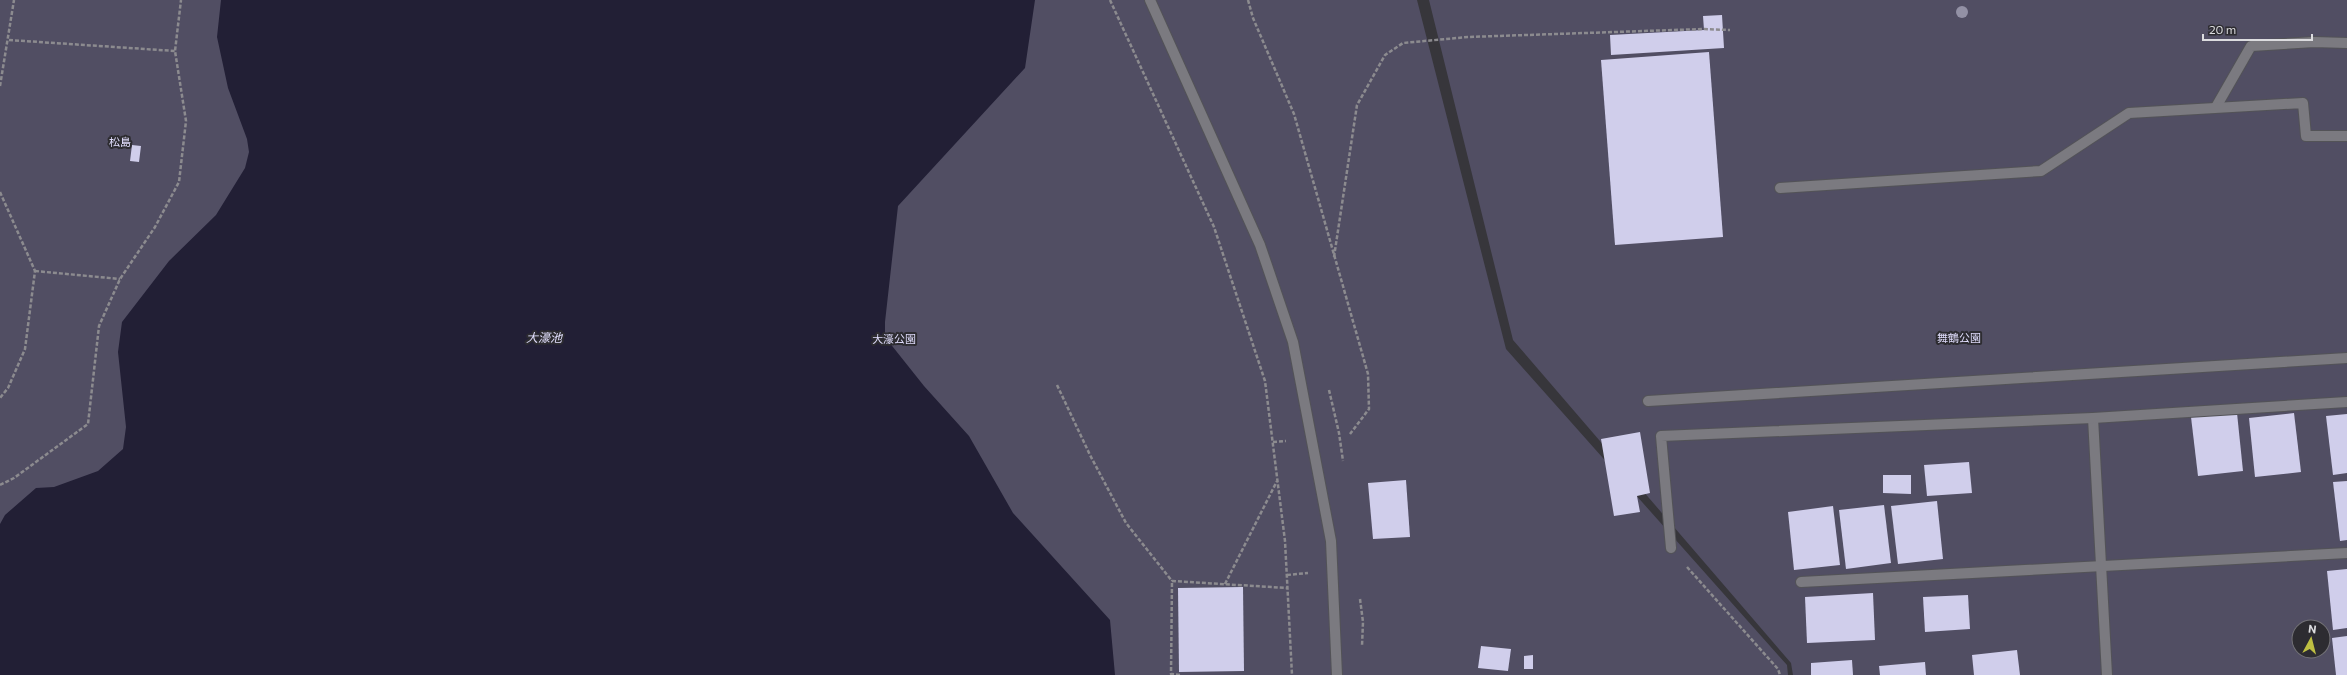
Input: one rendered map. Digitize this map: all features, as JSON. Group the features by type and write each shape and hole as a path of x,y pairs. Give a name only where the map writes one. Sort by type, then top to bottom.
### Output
{"street":[{"path":"1150,0 1260,245 1293,342 1331,541 1337,675"},
{"path":"2216,107 2251,46 2314,42 2347,43"},
{"path":"1780,188 2041,170 2129,113 2303,103 2306,136 2347,136"},
{"path":"1648,402 2347,358"},
{"path":"1671,548 1660,436 2093,418 2347,402"},
{"path":"2093,418 2107,675"},
{"path":"1801,582 2347,553"}],"path":[{"path":"0,86 9,40 14,0"},
{"path":"0,485 14,478 88,424 99,326 120,279 155,227 179,182 186,121 176,51 180,0"},
{"path":"1110,0 1214,227 1265,381 1278,481 1287,575 1292,675"},
{"path":"1248,0 1253,18 1294,114 1368,374 1369,409 1350,434"},
{"path":"1334,257 1357,105 1385,55 1403,43 1468,37 1703,29 1730,30"},
{"path":"9,40 176,51"},
{"path":"0,192 35,271 25,349 8,388 0,398"},
{"path":"35,271 120,279"},
{"path":"1057,385 1090,455 1126,523 1172,581 1171,674 1180,675"},
{"path":"1225,584 1278,481"},
{"path":"1671,548 1778,669 1780,675"},
{"path":"1287,575 1314,573"},
{"path":"1172,581 1287,588"}],"green space":[{"name":"大濠公園","path":"0,0 1417,0 1506,349 1787,665 1788,675 0,675"},
{"name":"舞鶴公園","path":"1429,0 2347,0 2347,675 1793,675 1791,663 1513,340"}],"water":[{"name":"大濠池","path":"221,0 1035,0 1025,68 898,206 885,322 885,337 924,386 969,436 1013,513 1110,620 1115,675 0,675 0,524 5,515 36,488 54,487 98,471 123,449 126,427 118,352 122,322 169,261 216,215 245,168 249,152 247,139 228,88 217,37"}],"building":[{"path":"1722,15 1724,48 1611,55 1610,35 1704,30 1703,16"},
{"path":"1709,52 1723,237 1615,245 1601,60"},
{"path":"132,145 141,146 139,162 130,161"},
{"path":"2237,413 2243,471 2198,476 2191,417"},
{"path":"2294,413 2301,472 2255,477 2249,418"},
{"path":"2347,414 2347,473 2333,475 2326,416"},
{"path":"1640,432 1650,493 1637,496 1640,512 1614,516 1601,439"},
{"path":"1969,462 1972,493 1927,496 1924,465"},
{"path":"1883,475 1911,475 1911,494 1883,493"},
{"path":"1406,480 1410,537 1373,539 1368,483"},
{"path":"2347,481 2347,540 2340,541 2333,482"},
{"path":"1937,501 1943,559 1898,564 1891,506"},
{"path":"1884,505 1891,563 1846,569 1839,510"},
{"path":"1833,506 1840,565 1794,570 1788,512"},
{"path":"2347,569 2347,628 2333,630 2327,571"},
{"path":"1243,587 1244,671 1179,672 1178,588"},
{"path":"1873,593 1875,640 1807,643 1805,597"},
{"path":"1968,595 1970,629 1925,632 1923,597"},
{"path":"2347,636 2347,675 2336,675 2332,638"},
{"path":"1481,646 1511,649 1508,671 1478,668"},
{"path":"2017,650 2020,675 1974,675 1972,655"},
{"path":"1533,655 1533,669 1524,669 1524,656"},
{"path":"1852,660 1853,675 1811,675 1811,663"},
{"path":"1925,662 1926,675 1880,675 1879,666"}],"park label":[{"name":"松島","path":"120,141"}]}
